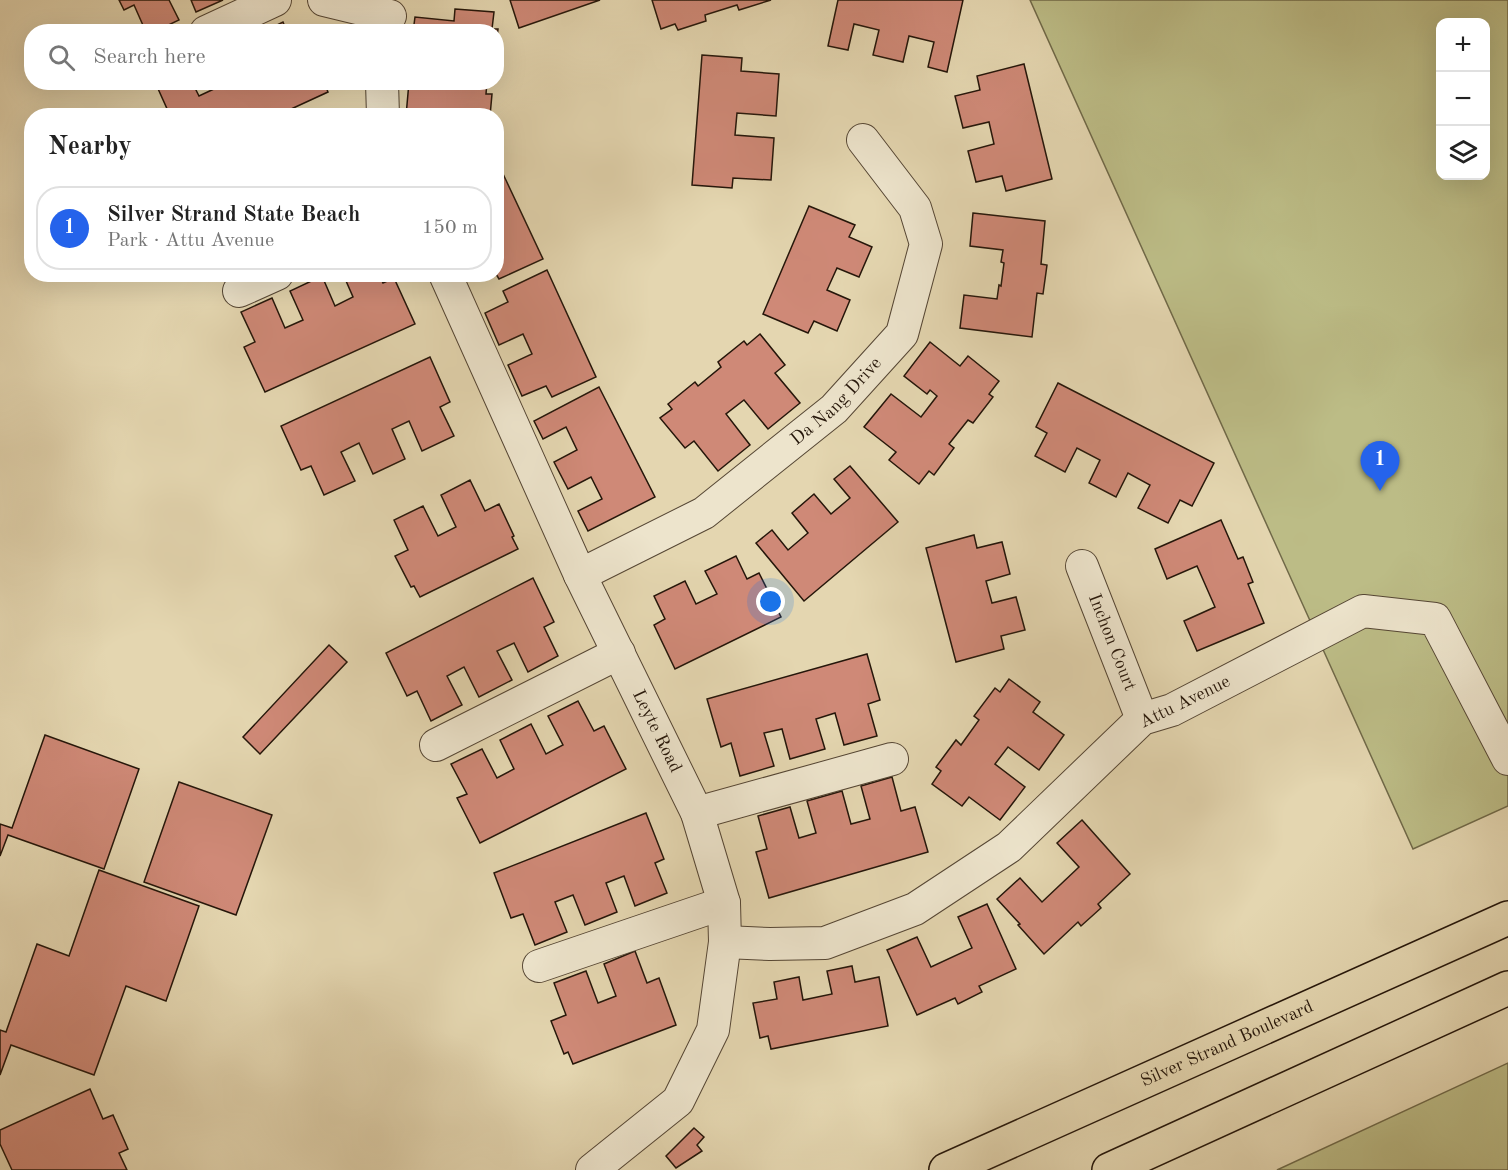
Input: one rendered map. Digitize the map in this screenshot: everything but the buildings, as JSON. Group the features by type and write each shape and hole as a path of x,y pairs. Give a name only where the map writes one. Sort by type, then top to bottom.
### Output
{"highway":[{"name":"Silver Strand Boulevard","path":"946,1170 1508,918"},
{"path":"1109,1170 1508,988"}],"street":[{"path":"224,24 275,0"},
{"path":"324,0 391,16"},
{"path":"382,90 383,108"},
{"name":"Da Nang Drive","path":"580,575 704,513 834,409 902,334 926,244 915,208 863,140"},
{"path":"239,291 259,282"},
{"name":"Leyte Road","path":"449,282 580,575 697,813 724,903 725,942 713,1030 678,1101 592,1170"},
{"name":"Inchon Court","path":"1082,566 1142,719"},
{"name":"Attu Avenue","path":"725,942 825,943 915,909 1009,847 1142,719 1172,711 1363,611 1435,619 1508,759"},
{"path":"436,745 619,653"},
{"path":"697,813 892,759"},
{"path":"540,966 724,903"}],"green space":[{"path":"1030,0 1508,0 1508,806 1413,849"},
{"path":"1508,1063 1508,1170 1277,1170"}],"place":[{"name":"Silver Strand State Beach","path":"1380,491"}]}
